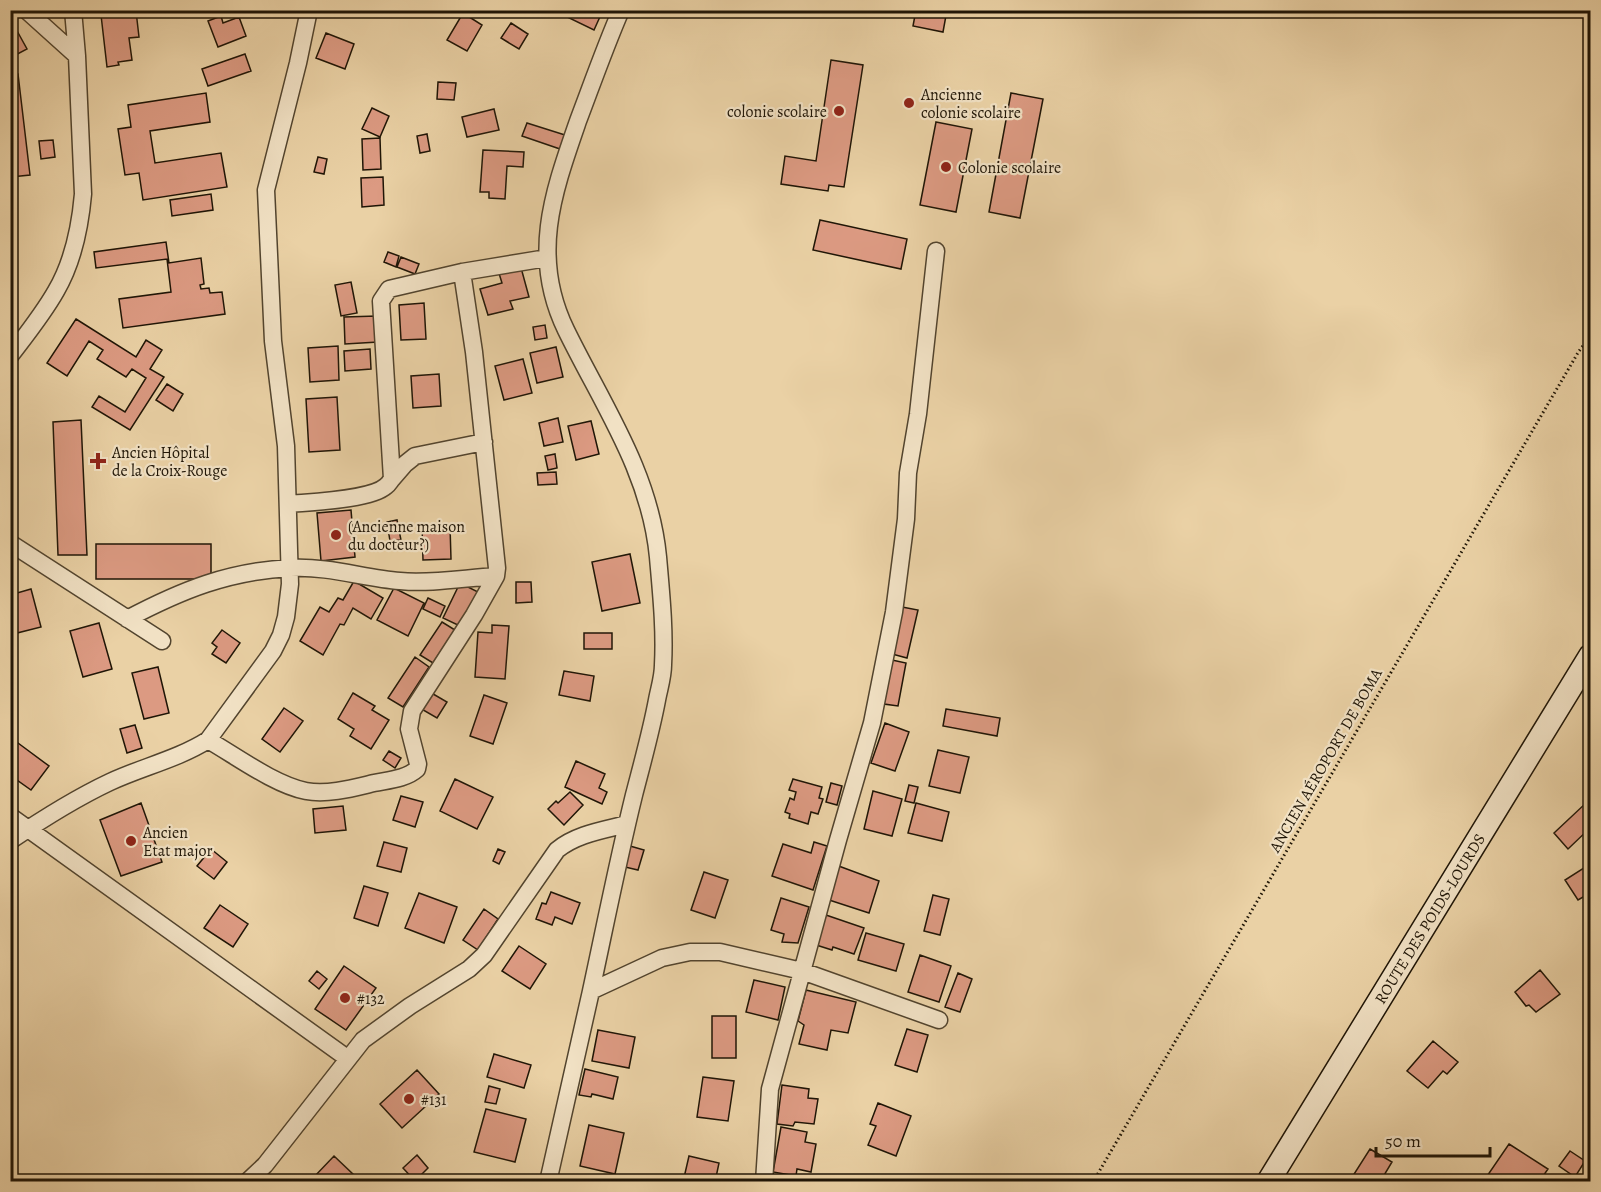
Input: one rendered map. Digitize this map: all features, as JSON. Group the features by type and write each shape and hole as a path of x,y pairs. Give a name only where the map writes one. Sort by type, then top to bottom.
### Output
{"street":[{"path":"26,10 77,56"},
{"path":"10,356 56,292 75,244 83,194 73,10"},
{"path":"10,841 109,782 194,749 208,740 273,651 281,635 286,617 290,568 289,504 286,446 273,341 266,203 270,171 309,10"},
{"path":"548,1182 627,824 654,716 663,667 657,554 639,475 564,327 552,294 547,258 546,236 557,181 598,66 621,10"},
{"path":"764,1182 770,1089 872,723 892,623 936,251"},
{"path":"392,479 381,301 389,289 462,272 547,258"},
{"path":"208,740 288,786 308,791 326,792 353,788 403,777 417,769 418,764 409,729 411,711 474,615 496,576 497,568 484,442 462,272"},
{"path":"289,504 360,496 377,491 386,486 415,456 484,442"},
{"path":"10,543 162,641"},
{"path":"127,618 195,586 226,577 290,568 318,569 408,581 496,576"},
{"name":"ROUTE DES POIDS-LOURDS","path":"1268,1182 1590,656"},
{"path":"10,816 347,1058"},
{"path":"247,1182 265,1165 363,1040 376,1029 469,969 484,955 557,849 581,836 627,824"},
{"path":"591,992 662,958 690,952 720,952 802,970 939,1020"}],"path":[{"name":"ANCIEN AÉROPORT DE BOMA","path":"1093,1182 1579,351 1590,337"}],"building":[{"path":"566,10 603,10 594,30 563,15"},
{"path":"916,10 947,10 943,32 913,26"},
{"path":"136,11 139,37 129,38 132,60 118,62 119,65 107,67 101,15"},
{"path":"463,13 482,25 467,51 447,40"},
{"path":"221,16 223,23 239,17 246,36 218,47 208,21"},
{"path":"511,23 528,34 519,49 501,38"},
{"path":"16,29 27,49 10,58 10,32"},
{"path":"326,33 354,44 345,69 316,58"},
{"path":"245,54 251,71 208,86 202,69"},
{"name":"colonie scolaire","path":"831,60 863,65 844,187 829,185 828,191 781,184 785,156 816,161"},
{"path":"18,74 30,175 11,177 10,75"},
{"path":"438,82 456,83 454,100 437,99"},
{"path":"206,93 210,122 150,131 155,163 221,153 227,187 143,200 139,173 125,175 118,129 131,127 128,105"},
{"path":"1011,93 1043,99 1020,218 989,212"},
{"path":"372,108 389,116 380,137 362,129"},
{"path":"494,109 499,130 467,137 462,117"},
{"name":"Colonie scolaire","path":"936,122 972,129 956,212 920,205"},
{"path":"527,123 565,135 560,149 522,136"},
{"path":"427,134 430,151 420,153 417,136"},
{"path":"380,138 381,169 363,170 362,139"},
{"path":"53,140 55,157 41,159 39,141"},
{"path":"483,150 524,152 523,167 507,166 505,199 489,198 489,192 480,192"},
{"path":"318,157 327,159 324,174 314,172"},
{"path":"383,177 384,205 362,207 361,178"},
{"path":"211,194 213,210 172,216 170,200"},
{"path":"820,220 907,239 901,269 813,250"},
{"path":"166,242 169,263 201,258 204,284 200,285 201,289 209,288 210,293 222,292 225,314 123,328 119,299 171,292 167,259 96,268 94,252"},
{"path":"388,252 399,256 396,267 384,262"},
{"path":"401,257 419,264 415,274 397,267"},
{"path":"520,264 529,297 510,301 513,309 488,315 480,289 502,283 498,270"},
{"path":"351,282 357,313 341,316 335,285"},
{"path":"424,303 426,339 401,340 399,305"},
{"path":"377,316 378,342 345,344 344,317"},
{"path":"76,319 136,357 146,340 162,350 150,369 164,377 130,430 92,407 99,396 125,412 146,378 132,369 126,377 97,359 103,350 89,341 67,376 47,363"},
{"path":"545,325 547,338 535,340 533,327"},
{"path":"338,346 339,380 310,382 308,348"},
{"path":"556,347 563,377 537,383 530,353"},
{"path":"370,349 371,369 345,371 344,351"},
{"path":"523,359 532,393 504,400 495,366"},
{"path":"439,374 441,406 413,408 411,376"},
{"path":"167,384 183,394 173,411 156,400"},
{"path":"337,397 340,450 309,452 306,399"},
{"path":"558,418 563,442 544,446 539,423"},
{"path":"81,420 87,555 58,555 53,422"},
{"path":"591,421 599,454 576,460 568,426"},
{"path":"555,454 557,468 548,470 545,456"},
{"path":"556,472 557,484 538,485 537,473"},
{"name":"(Ancienne maison du docteur?)","path":"351,510 355,557 321,561 317,513"},
{"path":"397,520 401,540 390,541 387,522"},
{"path":"450,526 451,559 423,560 422,527"},
{"path":"96,544 211,544 211,579 96,579"},
{"path":"630,554 640,603 602,611 592,562"},
{"path":"354,581 383,598 371,619 353,608 344,625 340,624 323,655 300,641 320,607 329,612 338,598 343,600"},
{"path":"516,582 531,582 532,602 516,603"},
{"path":"460,583 480,593 462,627 443,618"},
{"path":"394,588 424,603 408,636 377,620"},
{"path":"31,589 41,627 17,633 10,610 10,595"},
{"path":"428,598 445,606 440,617 423,609"},
{"path":"902,607 918,610 907,658 892,654"},
{"path":"442,622 455,630 433,663 420,655"},
{"path":"99,623 112,669 83,677 70,631"},
{"path":"492,625 509,626 505,679 475,677 478,632 492,633"},
{"path":"222,630 240,643 226,663 212,654 217,647 212,643"},
{"path":"584,633 612,633 612,649 584,649"},
{"path":"415,657 429,667 403,707 388,698"},
{"path":"892,660 906,663 898,706 884,704"},
{"path":"158,667 169,713 144,719 132,673"},
{"path":"564,671 594,676 590,701 559,695"},
{"path":"428,691 447,702 437,718 418,707"},
{"path":"353,693 375,706 372,710 389,720 371,749 350,736 354,729 338,719"},
{"path":"484,695 507,703 493,744 470,736"},
{"path":"284,708 303,721 280,752 262,739"},
{"path":"946,709 1000,718 997,736 943,726"},
{"path":"885,723 909,732 895,771 871,763"},
{"path":"135,725 142,748 127,753 120,729"},
{"path":"18,743 49,766 31,790 10,775 10,752"},
{"path":"938,750 969,757 960,793 929,786"},
{"path":"389,751 401,758 395,768 383,760"},
{"path":"576,761 605,774 599,788 607,792 602,804 565,787"},
{"path":"455,779 493,797 477,829 440,811"},
{"path":"793,779 822,787 819,798 823,799 818,814 811,812 808,824 789,818 790,814 785,812 790,798 794,800 796,792 789,790"},
{"path":"831,783 842,786 837,805 826,802"},
{"path":"909,785 918,787 914,803 905,801"},
{"path":"873,791 902,799 892,836 864,829"},
{"path":"570,792 583,805 564,825 548,809"},
{"path":"401,796 423,802 415,827 393,820"},
{"path":"1587,802 1590,806 1590,828 1568,849 1554,833"},
{"name":"Ancien Etat major","path":"141,803 162,862 121,876 100,820"},
{"path":"916,803 949,812 942,841 908,833"},
{"path":"343,806 346,830 315,833 313,809"},
{"path":"384,842 407,848 401,872 377,866"},
{"path":"814,842 827,846 813,890 772,876 783,844 811,853"},
{"path":"630,846 644,850 638,870 625,867"},
{"path":"211,849 227,862 214,879 197,866"},
{"path":"498,849 505,852 499,864 493,861"},
{"path":"1590,864 1590,893 1578,900 1565,880"},
{"path":"836,865 879,881 869,913 826,899"},
{"path":"704,872 728,880 715,918 691,910"},
{"path":"364,886 388,893 378,926 354,918"},
{"path":"551,892 580,903 572,924 555,917 552,925 536,919 542,903 546,904"},
{"path":"419,893 457,907 444,943 405,928"},
{"path":"933,895 949,899 940,935 924,931"},
{"path":"781,898 809,907 798,943 782,942 784,934 771,930"},
{"path":"220,905 248,924 233,947 204,928"},
{"path":"484,909 498,919 478,950 463,940"},
{"path":"823,914 864,928 854,954 833,947 832,950 813,944"},
{"path":"866,933 904,944 896,971 858,960"},
{"path":"519,946 546,964 530,989 502,971"},
{"path":"920,955 951,966 939,1002 908,992"},
{"name":"#132","path":"344,966 376,988 346,1030 315,1009"},
{"path":"1540,970 1560,994 1536,1012 1529,1005 1526,1006 1515,992"},
{"path":"317,971 327,979 319,989 309,981"},
{"path":"958,973 972,979 960,1012 945,1007"},
{"path":"754,980 785,987 778,1020 746,1012"},
{"path":"806,990 856,1002 848,1033 831,1030 827,1050 799,1044 804,1025 798,1021"},
{"path":"712,1016 736,1016 736,1058 712,1058"},
{"path":"907,1029 928,1035 917,1072 895,1065"},
{"path":"598,1030 635,1037 629,1068 592,1061"},
{"path":"1433,1041 1458,1062 1447,1074 1443,1071 1428,1088 1407,1071"},
{"path":"494,1054 531,1065 524,1088 487,1077"},
{"path":"585,1069 618,1077 613,1099 592,1094 591,1097 579,1095"},
{"name":"#131","path":"417,1070 439,1094 402,1128 380,1104"},
{"path":"703,1077 734,1081 728,1121 697,1117"},
{"path":"782,1085 809,1089 808,1098 818,1099 814,1124 795,1122 793,1126 777,1124"},
{"path":"489,1086 500,1089 496,1104 485,1102"},
{"path":"878,1103 911,1116 896,1156 868,1145 876,1126 870,1124"},
{"path":"486,1109 526,1119 515,1162 474,1152"},
{"path":"589,1125 624,1133 615,1174 580,1166"},
{"path":"781,1127 807,1132 805,1142 816,1144 811,1172 797,1169 796,1176 773,1172"},
{"path":"1509,1144 1548,1169 1539,1182 1483,1182"},
{"path":"1370,1149 1392,1162 1380,1182 1349,1182"},
{"path":"1570,1151 1585,1161 1575,1177 1559,1166"},
{"path":"417,1155 428,1168 415,1181 403,1168"},
{"path":"334,1156 356,1177 353,1182 316,1182 313,1178"},
{"path":"689,1156 719,1163 715,1182 683,1182"}],"place":[{"name":"Ancienne colonie scolaire","path":"909,103"},
{"name":"colonie scolaire","path":"839,111"},
{"name":"Colonie scolaire","path":"946,167"},
{"name":"Ancien Hôpital de la Croix-Rouge","path":"98,461"},
{"name":"(Ancienne maison du docteur?)","path":"336,535"},
{"name":"Ancien Etat major","path":"131,841"},
{"name":"#132","path":"345,998"},
{"name":"#131","path":"409,1099"}]}
